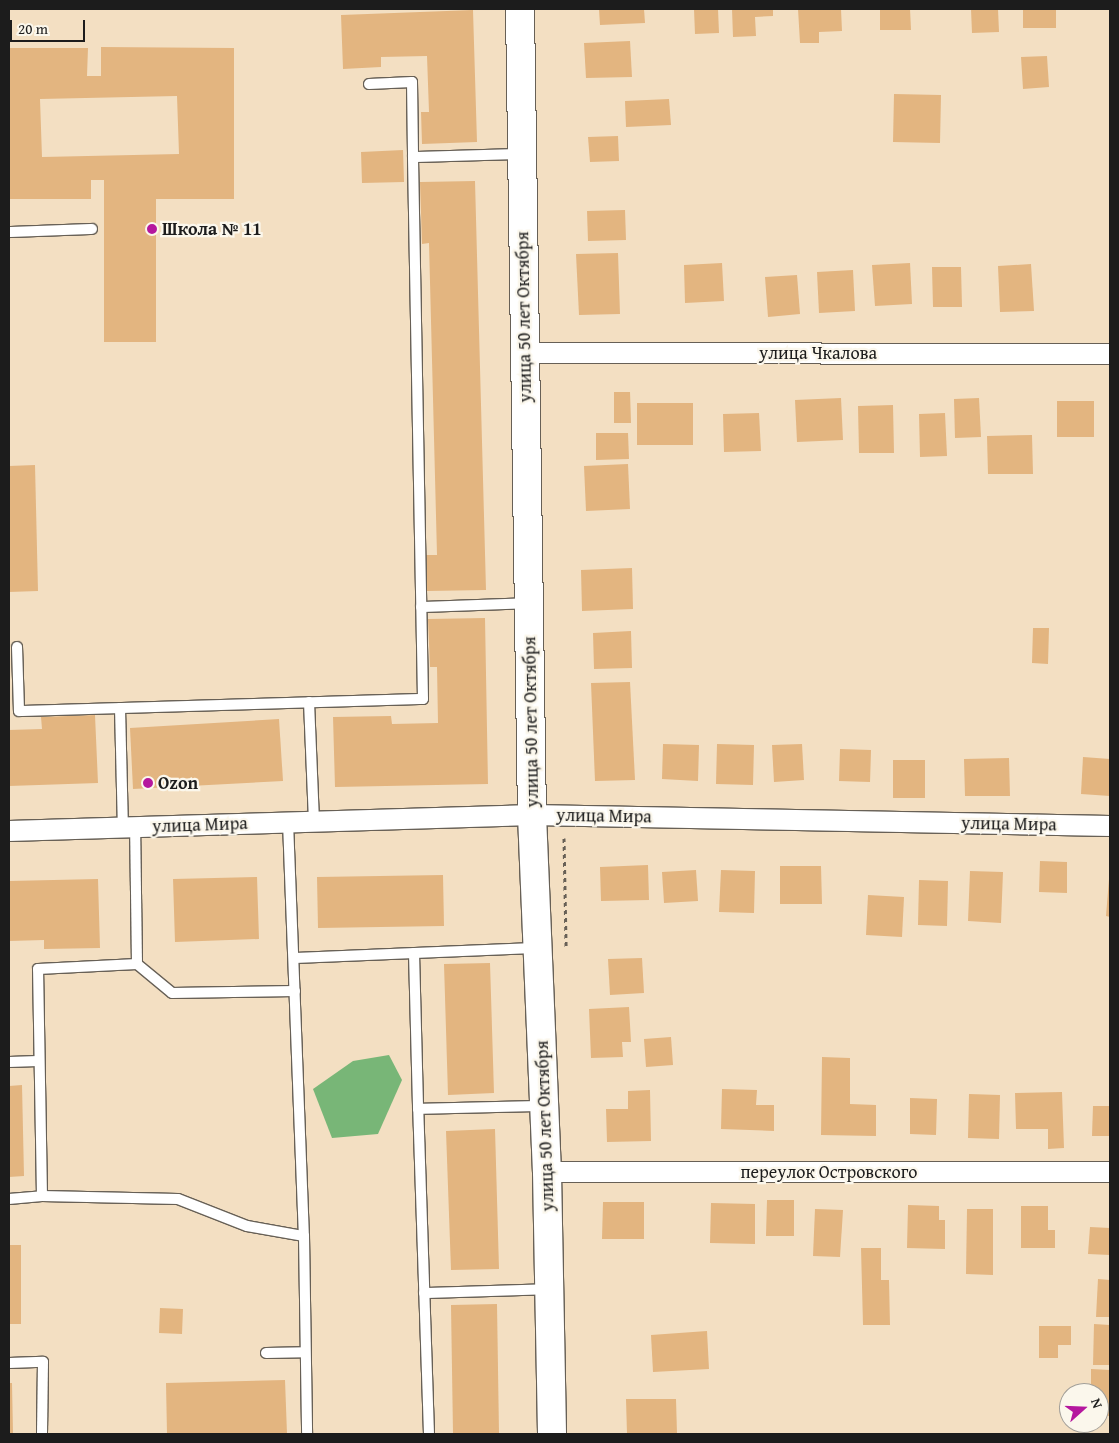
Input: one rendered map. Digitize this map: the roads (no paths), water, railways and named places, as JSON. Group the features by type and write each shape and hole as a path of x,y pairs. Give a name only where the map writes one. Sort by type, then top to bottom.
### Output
{"main road":[{"name":"улица 50 лет Октября","path":"520,9 520,154 526,353 532,815 536,948 547,1172 552,1434"}],"street":[{"name":"улица Чкалова","path":"526,353 1110,354"},
{"name":"улица Мира","path":"9,831 532,815 1110,826"},
{"name":"переулок Островского","path":"547,1172 1110,1172"}],"lane":[{"path":"18,646 19,710 423,699 412,82 369,84"},
{"path":"413,157 520,154"},
{"path":"9,232 92,229"},
{"path":"421,607 529,603"},
{"path":"309,702 314,822"},
{"path":"120,708 137,964"},
{"path":"288,822 304,1236 307,1434"},
{"path":"294,958 536,948"},
{"path":"414,953 429,1434"},
{"path":"42,1196 38,1061 38,969 137,964 172,993 295,991"},
{"path":"9,1062 38,1061"},
{"path":"418,1109 544,1106"},
{"path":"9,1199 42,1196 178,1199 246,1226 304,1236"},
{"path":"424,1293 550,1289"},
{"path":"266,1352 305,1352"},
{"path":"9,1363 42,1362 42,1434"}],"place":[{"name":"Школа № 11","path":"152,229"},
{"name":"Ozon","path":"148,783"}]}
